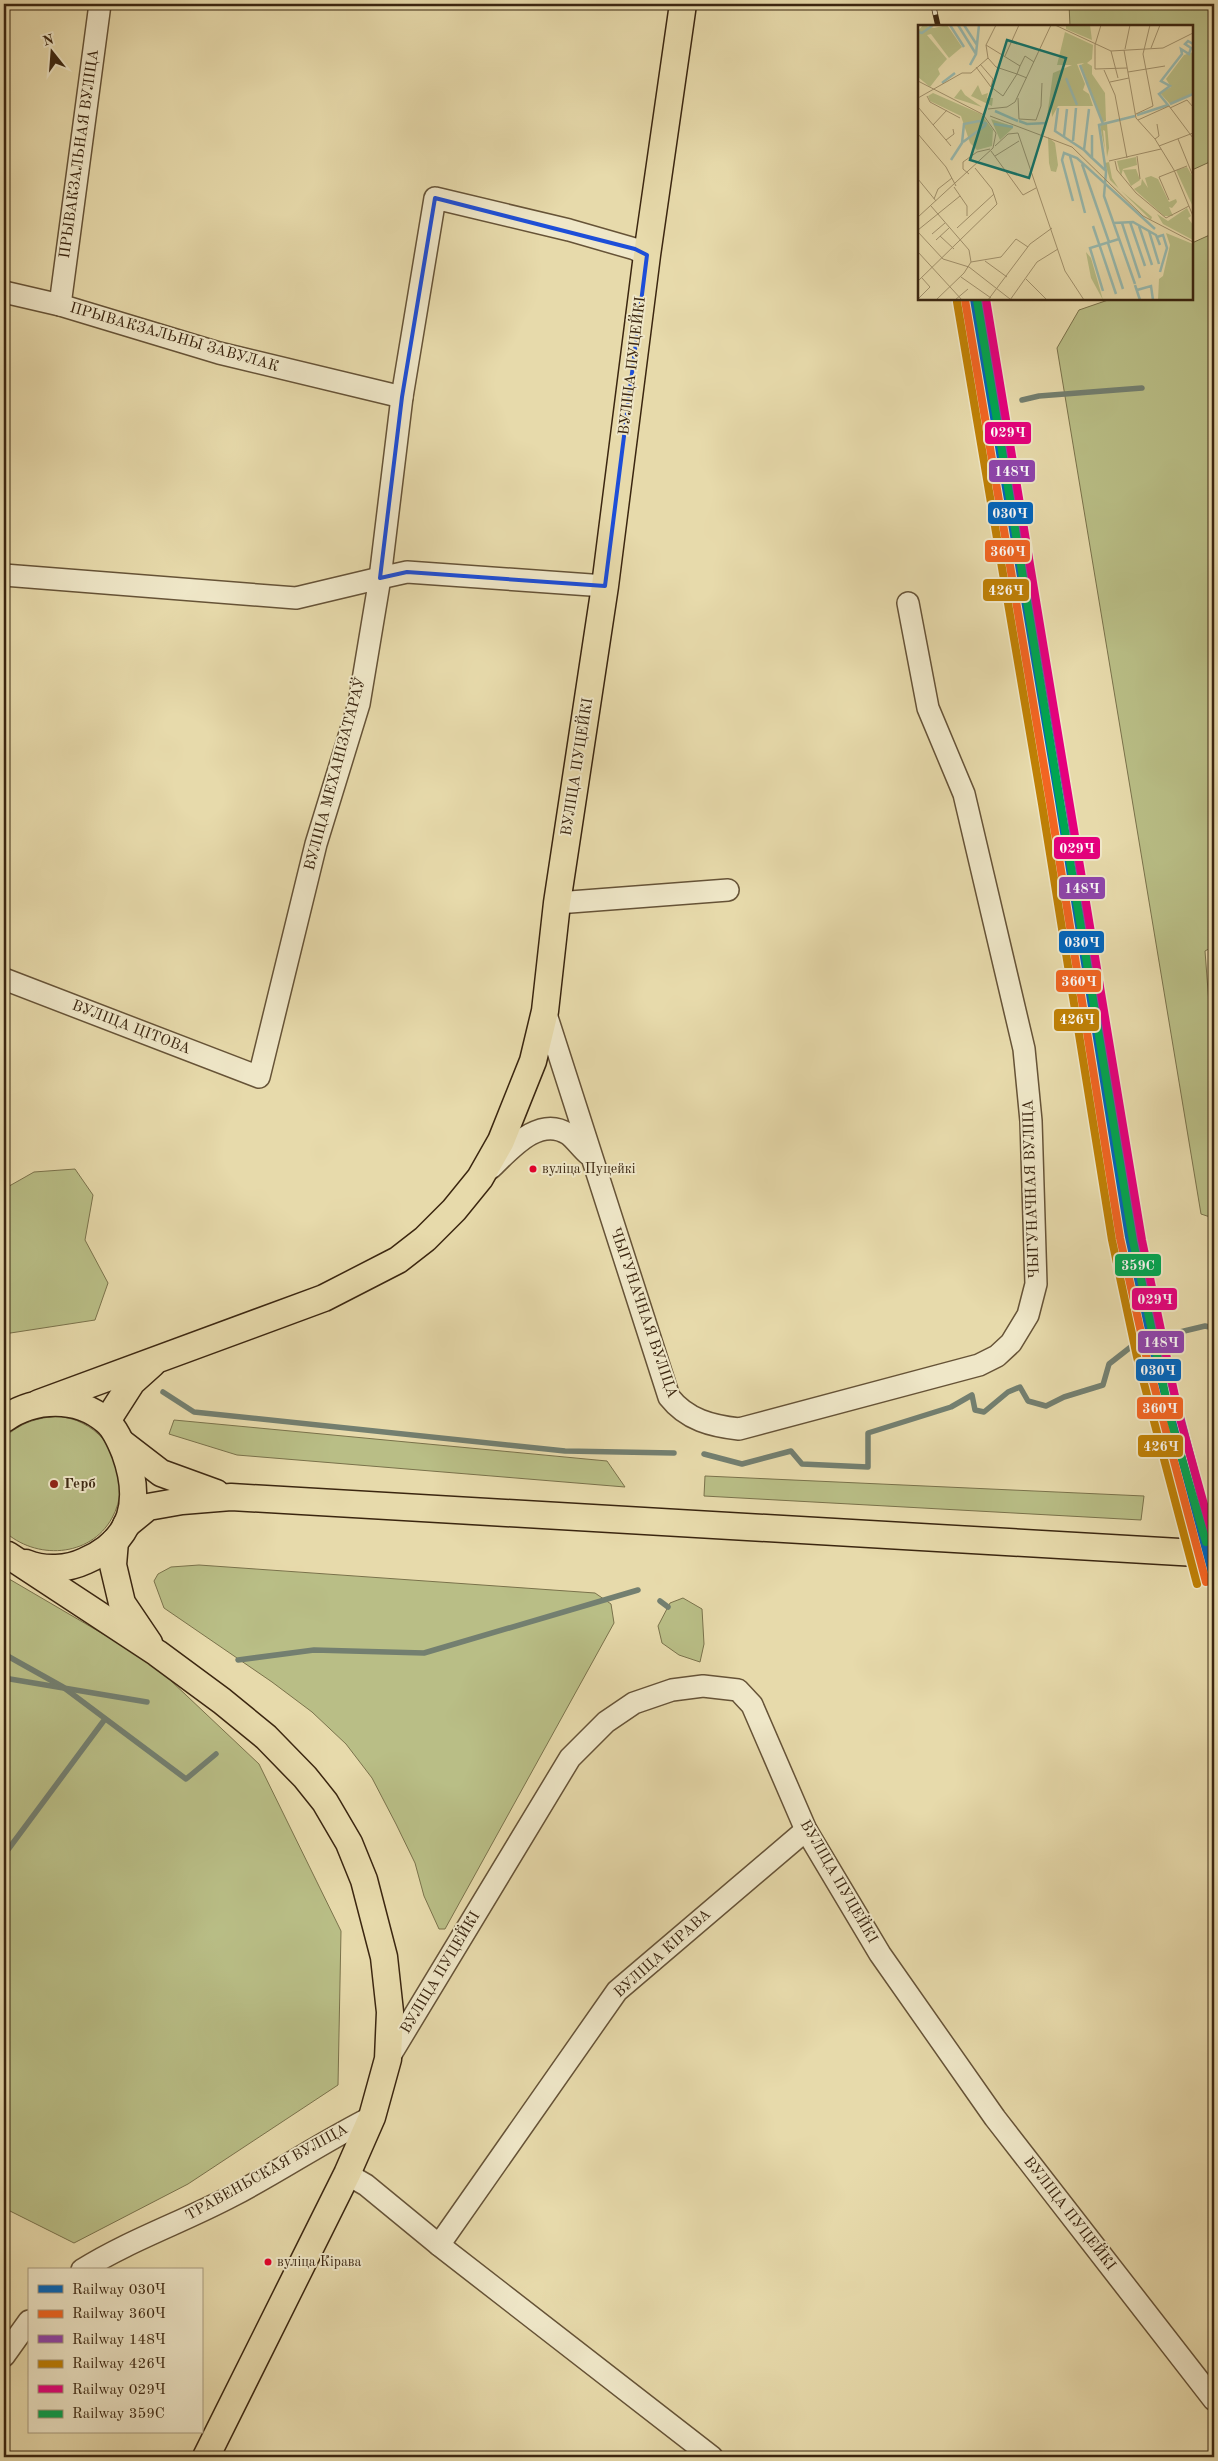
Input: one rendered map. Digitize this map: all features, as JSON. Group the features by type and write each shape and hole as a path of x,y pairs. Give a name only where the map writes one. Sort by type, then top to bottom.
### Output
{"main road":[{"name":"ВУЛІЦА ПУЦЕЙКІ","path":"4,1419 16,1411 324,1298 391,1264 425,1239 454,1210 480,1178 501,1141 533,1061 545,1011 557,903 605,586 647,255 683,4"},
{"name":"ВУЛІЦА ПУЦЕЙКІ","path":"107,1421 132,1382 160,1357"},
{"path":"39,1403 71,1404 86,1409 107,1421 122,1443 134,1484 134,1505 121,1533 113,1565 122,1603 157,1654"},
{"path":"122,1443 161,1473 231,1497"},
{"path":"6,1553 29,1565 44,1567 76,1565 97,1556 148,1507 182,1501 231,1497 1214,1554"},
{"path":"6,1553 157,1654 266,1737 305,1777 325,1802 349,1843 366,1888 384,1956 390,2012 388,2059 372,2117 348,2174 206,2457"}],"street":[{"name":"ПРЫВАКЗАЛЬНАЯ ВУЛІЦА","path":"60,305 100,4"},
{"name":"ВУЛІЦА МЕХАНІЗАТАРАЎ","path":"259,1077 316,844 358,704 380,578 402,398 434,198 569,230 635,249 647,255"},
{"name":"ПРЫВАКЗАЛЬНЫ ЗАВУЛАК","path":"4,292 60,305 218,354 402,398"},
{"path":"4,574 296,598 407,572 605,586"},
{"name":"ЧЫГУНАЧНАЯ ВУЛІЦА","path":"545,1011 590,1156 669,1397 677,1408 715,1426 739,1429 978,1365 997,1356 1011,1343 1028,1315 1036,1284 1031,1121 1024,1050 964,794 928,708 908,603"},
{"path":"557,903 728,890"},
{"name":"ВУЛІЦА ЦІТОВА","path":"4,979 259,1077"},
{"path":"480,1178 519,1141 544,1129 557,1129 568,1134 590,1156"},
{"name":"ВУЛІЦА ПУЦЕЙКІ","path":"388,2059 570,1758 606,1722 634,1703 672,1690 703,1686 738,1690 752,1705 806,1830 869,1938 995,2118 1214,2400"},
{"name":"ВУЛІЦА КІРАВА","path":"439,2245 617,1991 806,1830"},
{"name":"ТРАВЕНЬСКАЯ ВУЛІЦА","path":"85,2268 108,2253 233,2196 323,2142 372,2117"},
{"path":"348,2174 366,2184 439,2245 712,2457"},
{"path":"4,2356 28,2322"}],"highlighted area":[{"path":"435,198 635,249 647,255 605,586 407,572 380,578 402,397"}],"green space":[{"path":"1069,4 1214,4 1214,160 1193,170 1193,25 1070,25"},
{"path":"1214,233 1214,946 1205,951 1214,1070 1213,1218 1201,1214 1057,348 1079,310 1108,300 1193,300 1193,243"},
{"path":"75,1169 93,1195 85,1240 108,1283 95,1320 4,1334 4,1189 34,1172"},
{"path":"59,1416 82,1423 94,1430 104,1440 117,1464 120,1477 120,1491 118,1505 112,1518 102,1531 90,1541 76,1547 46,1550 31,1547 4,1531 4,1438 17,1428 30,1422"},
{"path":"174,1420 607,1461 625,1487 237,1455 169,1434"},
{"path":"705,1476 1144,1496 1141,1520 704,1496"},
{"path":"199,1565 595,1593 611,1604 614,1623 445,1929 439,1929 424,1896 415,1863 372,1778 346,1744 312,1712 272,1682 164,1608 154,1581 158,1574 171,1567"},
{"path":"4,1576 151,1662 259,1764 341,1931 338,2085 188,2184 74,2243 4,2208"},
{"path":"683,1598 702,1609 704,1644 700,1662 679,1655 662,1643 658,1626 670,1603"}],"waterway":[{"path":"1022,400 1039,396 1142,388"},
{"path":"704,1454 742,1464 791,1451 802,1464 868,1467 868,1433 951,1407 972,1395 975,1410 984,1412 1008,1392 1020,1387 1028,1401 1046,1406 1064,1397 1103,1385 1109,1364 1132,1346 1159,1334 1180,1332 1205,1326 1214,1328"},
{"path":"163,1392 194,1412 565,1451 674,1453"},
{"path":"238,1660 314,1650 424,1653 638,1590"},
{"path":"660,1601 668,1607"},
{"path":"4,1654 63,1687 186,1779 216,1754"},
{"path":"4,1678 147,1702"},
{"path":"4,1855 105,1719"}],"railway":[{"path":"933,4 938,25"},
{"path":"975,300 975,305"}],"rail line":[{"name":"360Ч","path":"965,300 1050,802 1120,1238 1146,1355 1206,1582"},
{"name":"030Ч","path":"974,300 1059,801 1129,1237 1154,1353 1214,1580"},
{"name":"359С","path":"977,300 1133,1241 1170,1417 1206,1542"},
{"name":"148Ч","path":"983,300 1068,800 1138,1235 1163,1351 1214,1547"},
{"name":"029Ч","path":"986,300 1142,1240 1179,1415 1214,1540"},
{"name":"426Ч","path":"957,302 1042,804 1112,1240 1137,1357 1197,1584"}],"place":[{"name":"вуліца Пуцейкі","path":"533,1169"},
{"name":"Герб","path":"54,1484"},
{"name":"вуліца Кірава","path":"268,2262"}]}
